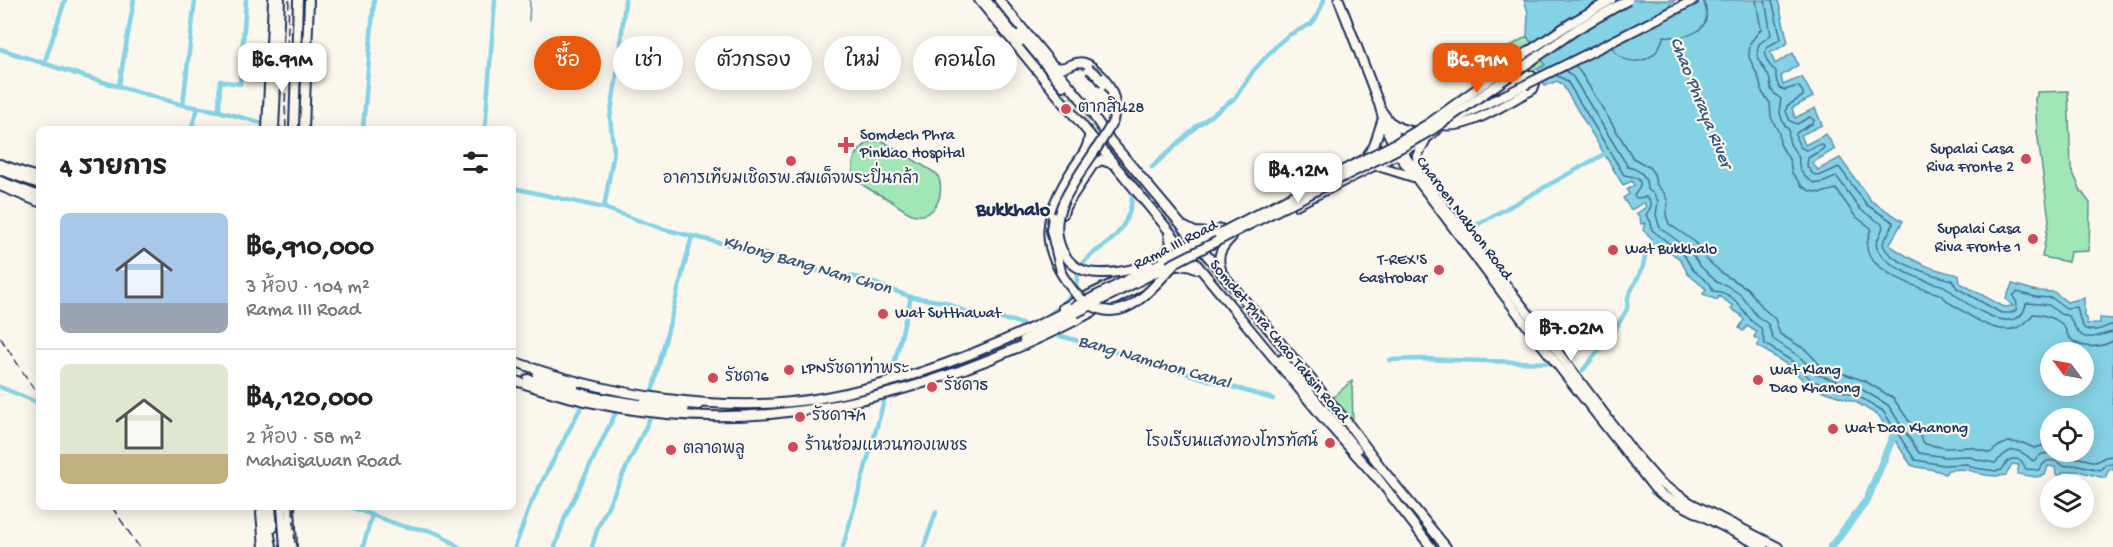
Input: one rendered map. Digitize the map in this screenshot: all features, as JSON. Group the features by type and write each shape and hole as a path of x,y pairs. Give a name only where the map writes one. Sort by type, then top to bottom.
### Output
{"main road":[{"path":"267,126 273,0"},
{"path":"270,72 279,0"},
{"path":"274,126 279,0"},
{"path":"294,126 298,0"},
{"path":"304,0 307,55"},
{"path":"304,126 309,0"},
{"name":"Somdet Phra Chao Taksin Road","path":"979,0 1167,228 1183,254 1204,273 1339,438 1375,476"},
{"name":"Somdet Phra Chao Taksin Road","path":"986,0 1062,85 1089,109 1110,140 1354,430 1383,470"},
{"name":"Somdet Phra Chao Taksin Road","path":"992,0 1062,85"},
{"name":"Somdet Phra Chao Taksin Road","path":"999,0 1053,66 1062,85"},
{"name":"Charoen Nakhon Road","path":"1339,0 1380,109 1400,153 1542,346 1655,489 1662,495 1742,532"},
{"name":"Rama III Road","path":"1074,311 1162,259 1398,142 1428,124 1526,53 1611,0"},
{"name":"Rama III Road","path":"1074,311 1183,254 1402,147 1432,130 1576,29 1628,0"},
{"path":"1368,154 1386,120 1402,128 1428,133 1694,0"},
{"path":"1053,66 1062,68 1078,61 1085,62 1104,78 1111,88 1116,106 1113,122 1067,194 1057,219 1056,234 1060,249 1068,259 1088,272 1114,272 1183,254 1204,252 1400,153 1470,99 1526,74 1532,76 1534,87 1528,92 1473,120 1455,126 1442,126"},
{"path":"1061,272 1051,230 1056,205 1104,131 1111,106 1102,81 1089,69 1077,65 1070,67 1062,85"},
{"path":"1076,118 1087,117 1089,109"},
{"path":"1089,134 1088,145 1060,189 1047,227 1054,260 1071,288 1087,303 1101,310 1117,311 1139,301 1196,242 1415,132"},
{"path":"1375,165 1416,175 1418,155 1428,133"},
{"path":"1068,259 1060,234 1065,207 1093,165 1101,160 1114,164"},
{"path":"0,164 36,177"},
{"path":"0,170 36,183"},
{"name":"Charoen Nakhon Road","path":"1416,175 1549,340 1633,452 1660,483 1722,522"},
{"path":"0,181 36,195"},
{"path":"0,186 36,201"},
{"path":"1181,224 1200,233 1217,231"},
{"path":"1057,320 1120,279 1162,259 1171,244 1167,228"},
{"path":"1222,272 1219,254 1232,237"},
{"path":"1176,266 1183,254"},
{"path":"1120,279 1183,254"},
{"path":"516,381 584,402 641,412 684,416 746,416 819,408 897,392 954,374 999,354 1022,337 1146,282 1176,266 1189,265 1204,273"},
{"path":"1139,270 1147,275 1146,282"},
{"path":"746,416 622,403 575,392 529,376 593,391 681,405 806,400 904,378 1022,337 1074,311"},
{"path":"1256,336 1257,328 1267,325"},
{"path":"1542,346 1549,340"},
{"name":"Somdet Phra Chao Taksin Road","path":"1431,547 1284,357 1383,470 1446,547"},
{"path":"516,363 570,380 612,389 659,397 739,404"},
{"path":"260,510 264,547"},
{"path":"266,510 273,547"},
{"path":"271,510 273,547"},
{"path":"283,510 289,547"},
{"path":"289,510 289,547"},
{"path":"1753,547 1727,534 1722,522 1729,519 1785,547"},
{"path":"1742,532 1763,547"},
{"path":"1742,532 1778,547"}],"green space":[{"path":"1527,36 1545,65 1480,93 1470,71"},
{"path":"2068,91 2071,168 2081,191 2090,203 2089,251 2070,252 2068,262 2042,257 2049,220 2035,98 2037,92"},
{"path":"871,141 883,141 937,174 941,189 940,197 933,210 927,214 912,214 860,182 854,174 853,163 858,152"},
{"path":"1352,381 1353,424 1332,398"}],"water":[{"name":"Chao Phraya River","path":"1524,0 1675,0 1670,4 1677,16 1684,11 1678,0 1778,0 1788,43 1770,51 1775,64 1793,53 1798,65 1781,76 1783,85 1802,77 1813,97 1792,108 1795,118 1815,108 1822,125 1801,135 1805,145 1826,134 1835,149 1812,163 1818,170 1840,158 1871,201 1903,221 1889,245 1922,264 1959,275 1960,283 2004,307 2013,306 2006,299 2012,284 2037,291 2054,292 2067,302 2084,298 2084,317 2087,324 2100,323 2100,318 2113,319 2113,470 2109,469 2105,478 2078,471 2056,474 2055,467 2048,466 2045,474 2036,477 2017,474 2019,465 2012,464 2006,475 1996,476 1963,469 1948,470 1945,474 1937,470 1911,465 1879,416 1856,402 1808,386 1792,368 1758,346 1759,340 1754,337 1757,332 1747,326 1743,331 1739,328 1744,320 1740,314 1731,309 1733,306 1719,296 1717,300 1703,294 1706,289 1688,274 1680,259 1643,230 1645,223 1641,224 1640,217 1636,214 1646,207 1644,202 1631,210 1623,198 1629,194 1627,190 1634,185 1632,181 1623,185 1562,84 1557,81 1545,86 1538,69 1545,65 1527,36 1528,12"}],"pier":[{"path":"1683,0 1706,0 1637,34 1632,26 1630,27 1634,36 1540,82 1536,73 1674,5 1679,13 1676,3"}],"waterway":[{"path":"44,64 65,0"},
{"path":"119,85 134,0"},
{"path":"183,105 195,0"},
{"path":"219,111 220,81 240,84 246,0"},
{"path":"363,126 374,0"},
{"path":"485,126 495,0"},
{"path":"529,21 530,0"},
{"path":"604,208 614,151 610,118 619,62 625,0"},
{"name":"Khlong Bang Nam Chon","path":"1152,167 1197,126 1235,98 1254,70 1279,43 1311,24 1324,0"},
{"name":"Khlong Bang Nam Chon","path":"0,49 183,105 219,111 272,126"},
{"path":"192,126 198,108"},
{"path":"1471,228 1608,152"},
{"name":"Khlong Bang Nam Chon","path":"516,189 604,208 663,229 778,257 822,272 861,278 911,297 945,302 972,315 1013,321 1033,328"},
{"name":"Khlong Bang Nam Chon","path":"1044,320 1071,296 1079,271 1085,261 1119,231 1127,219 1132,192"},
{"path":"652,392 692,236"},
{"name":"Bang Namchon Canal","path":"1583,370 1615,330 1627,309 1628,297 1643,267 1645,256 1656,238"},
{"path":"891,376 911,297"},
{"name":"Bang Namchon Canal","path":"1051,333 1273,399"},
{"name":"Bang Namchon Canal","path":"1390,360 1549,363"},
{"path":"0,387 36,402"},
{"path":"843,547 884,401"},
{"path":"515,547 531,503 582,405"},
{"path":"555,547 565,517 617,410"},
{"path":"592,547 598,527 650,418"},
{"path":"1831,547 1867,500 1896,429"},
{"path":"358,510 402,526 428,530 441,535 459,547"},
{"path":"924,547 936,512"},
{"path":"363,547 372,515"}],"tunnel":[{"path":"1063,86 1104,136"},
{"path":"1099,138 1240,309"},
{"path":"1240,300 1286,355"},
{"path":"516,369 529,374"}],"railway":[{"path":"286,126 289,0"},
{"path":"0,337 36,392"},
{"path":"114,510 139,547"},
{"path":"293,510 295,547"}],"place":[{"name":"ตากสิน28","path":"1066,109"},
{"name":"Somdech Phra Pinklao Hospital","path":"846,145"},
{"name":"Supalai Casa Riva Fronte 2","path":"2026,159"},
{"name":"อาคารเทียมเชิดรพ.สมเด็จพระปิ่นกล้า","path":"791,161"},
{"name":"Supalai Casa Riva Fronte 1","path":"2033,239"},
{"name":"Wat Bukkhalo","path":"1613,250"},
{"name":"T-REX'S Gastrobar","path":"1439,270"},
{"name":"Wat Sutthawat","path":"883,314"},
{"name":"LPNรัชดาท่าพระ","path":"789,370"},
{"name":"รัชดา6","path":"713,378"},
{"name":"Wat Klang Dao Khanong","path":"1758,380"},
{"name":"รัชดา5","path":"932,387"},
{"name":"รัชดา7/1","path":"800,417"},
{"name":"Wat Dao Khanong","path":"1833,429"},
{"name":"โรงเรียนแสงทองโทรทัศน์","path":"1330,443"},
{"name":"ร้านซ่อมแหวนทองเพชร","path":"793,447"},
{"name":"ตลาดพลู","path":"671,450"}],"district":[{"name":"Bukkhalo","path":"1013,211"}]}
